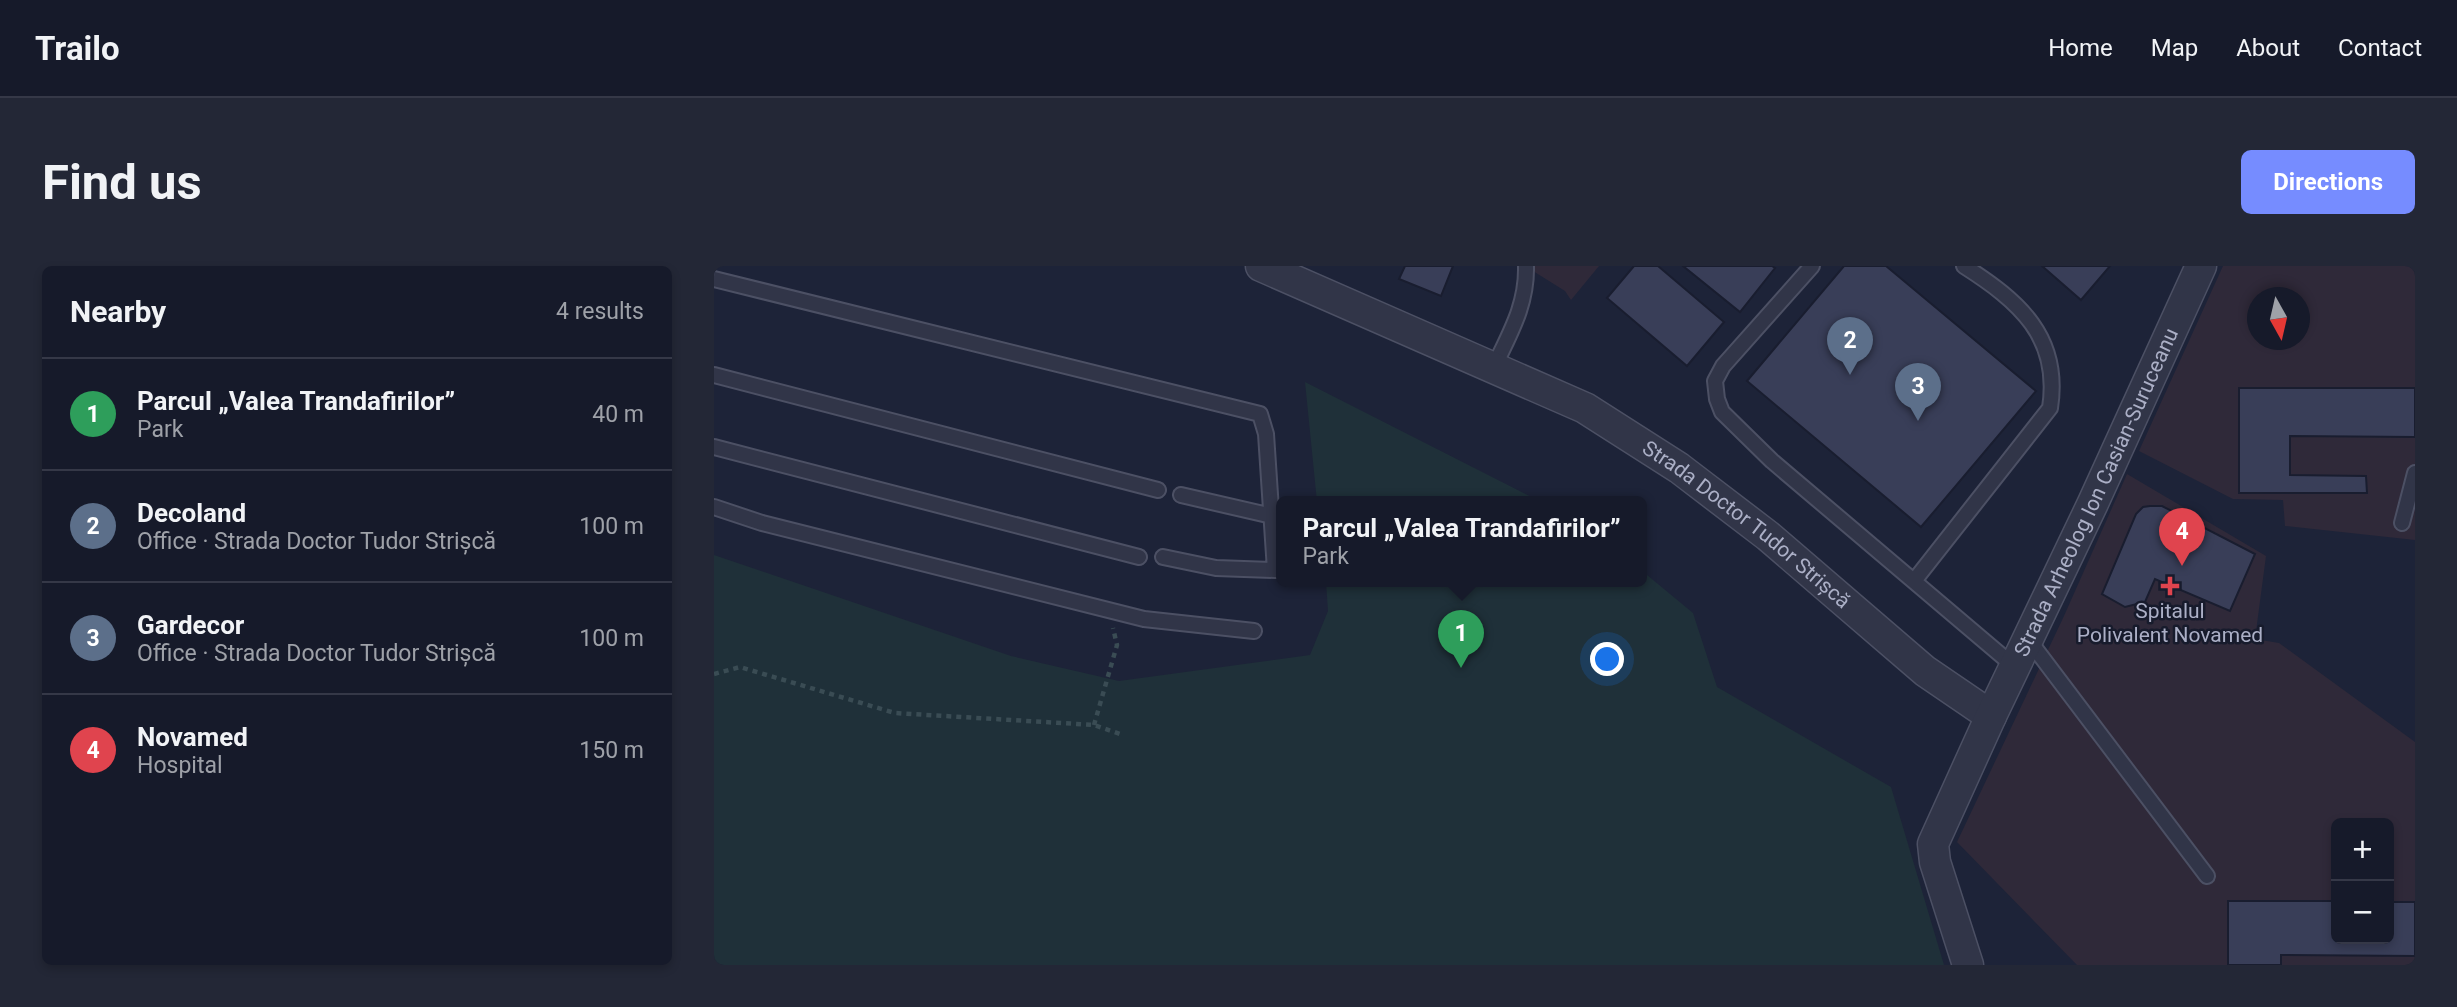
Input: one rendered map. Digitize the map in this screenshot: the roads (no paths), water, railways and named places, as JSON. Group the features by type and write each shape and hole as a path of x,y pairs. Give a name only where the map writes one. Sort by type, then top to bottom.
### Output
{"street":[{"name":"Strada Doctor Tudor Strișcă","path":"1261,266 1585,408 1679,468 1768,536 1925,671 1991,716"},
{"name":"Strada Arheolog Ion Casian-Suruceanu","path":"1991,716 2093,503 2201,266"},
{"path":"1964,953 1935,862 1933,844 1991,716"}],"lane":[{"path":"1494,367 1523,303 1527,285 1526,266"},
{"path":"1812,266 1723,366 1715,381 1722,412 1772,461 2015,667"},
{"path":"1914,581 2050,408 2053,385 2049,362 2032,322 2000,289 1964,266"},
{"path":"714,279 1260,414 1265,434 1275,570 1216,568 1163,557"},
{"path":"714,375 1157,490"},
{"path":"714,447 1139,557"},
{"path":"2402,523 2415,474"},
{"path":"1181,495 1272,516"},
{"path":"714,507 762,523 1144,619 1254,631"},
{"path":"2028,639 2207,876"}],"place":[{"name":"Decoland","path":"1850,375"},
{"name":"Gardecor","path":"1918,421"},
{"name":"Novamed","path":"2182,566"},
{"name":"Spitalul Polivalent Novamed","path":"2170,586"},
{"name":"Parcul „Valea Trandafirilor”","path":"1461,668"}]}
